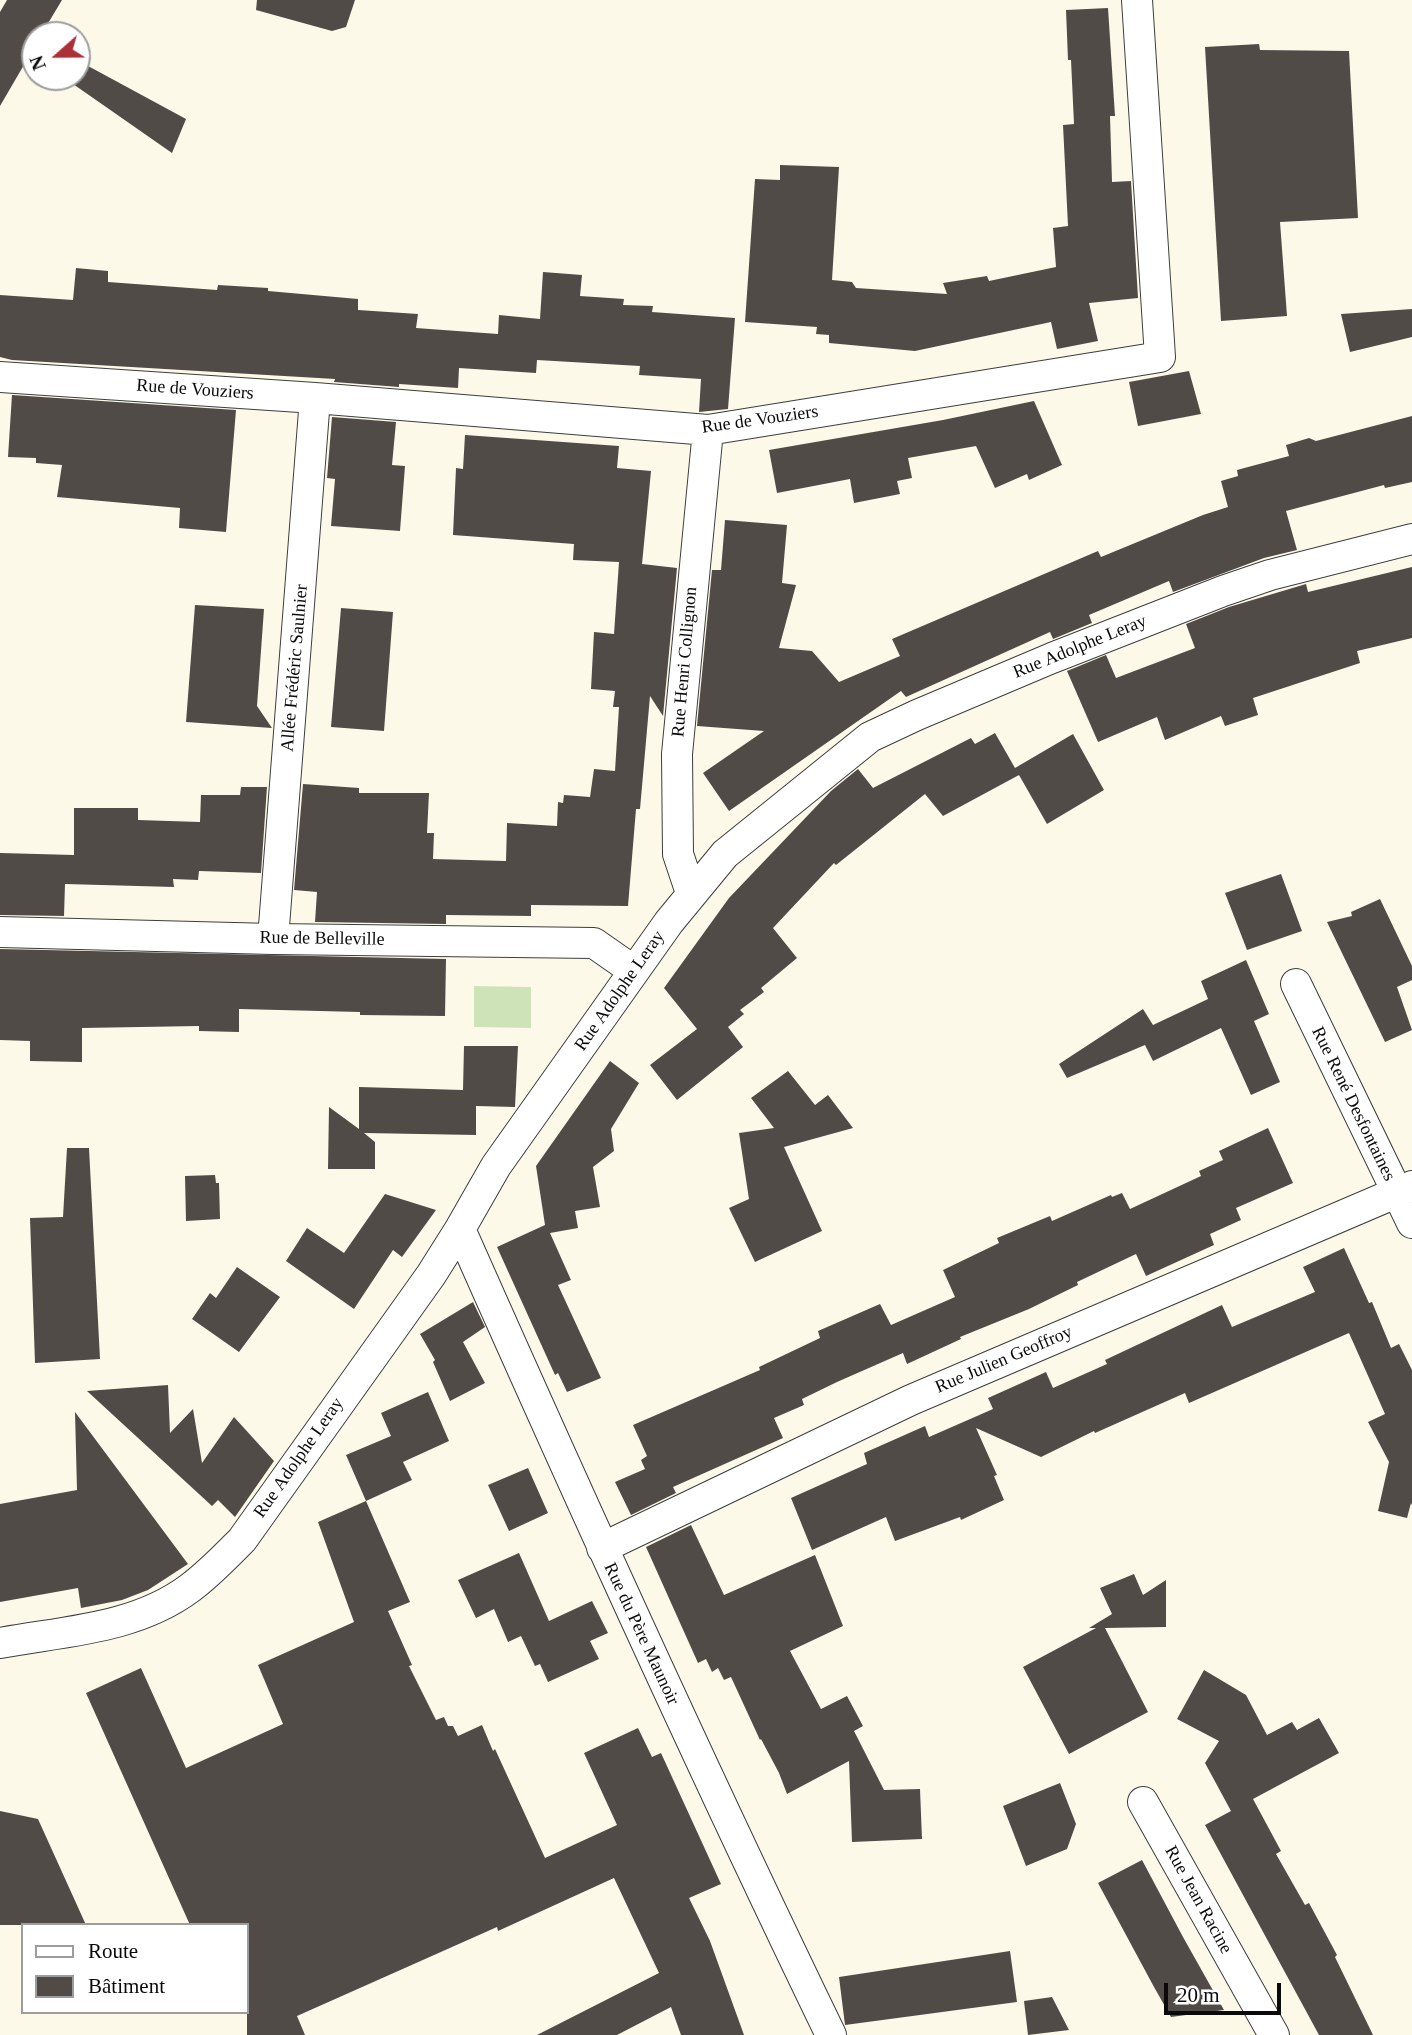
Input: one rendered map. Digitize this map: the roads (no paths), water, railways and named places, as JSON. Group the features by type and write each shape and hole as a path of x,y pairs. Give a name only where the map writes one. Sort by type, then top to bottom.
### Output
{"street":[{"name":"Rue de Vouziers","path":"0,377 316,398 708,430 1160,357 1137,0"},
{"name":"Allée Frédéric Saulnier","path":"273,939 316,398"},
{"name":"Rue Henri Collignon","path":"691,893 678,854 677,754 708,430"},
{"name":"Rue Adolphe Leray","path":"0,1643 120,1622 165,1604 208,1574 242,1540 431,1275 496,1166 691,893 725,854 870,737 1052,657 1223,591 1316,562 1412,539"},
{"name":"Rue de Belleville","path":"0,932 594,943 634,971"},
{"name":"Rue René Desfontaines","path":"1296,984 1404,1189 1412,1223"},
{"name":"Rue Julien Geoffroy","path":"602,1548 911,1400 1404,1189"},
{"name":"Rue du Père Maunoir","path":"460,1229 602,1548 746,1860 831,2035"},
{"name":"Rue Jean Racine","path":"1143,1802 1274,2035"}]}
